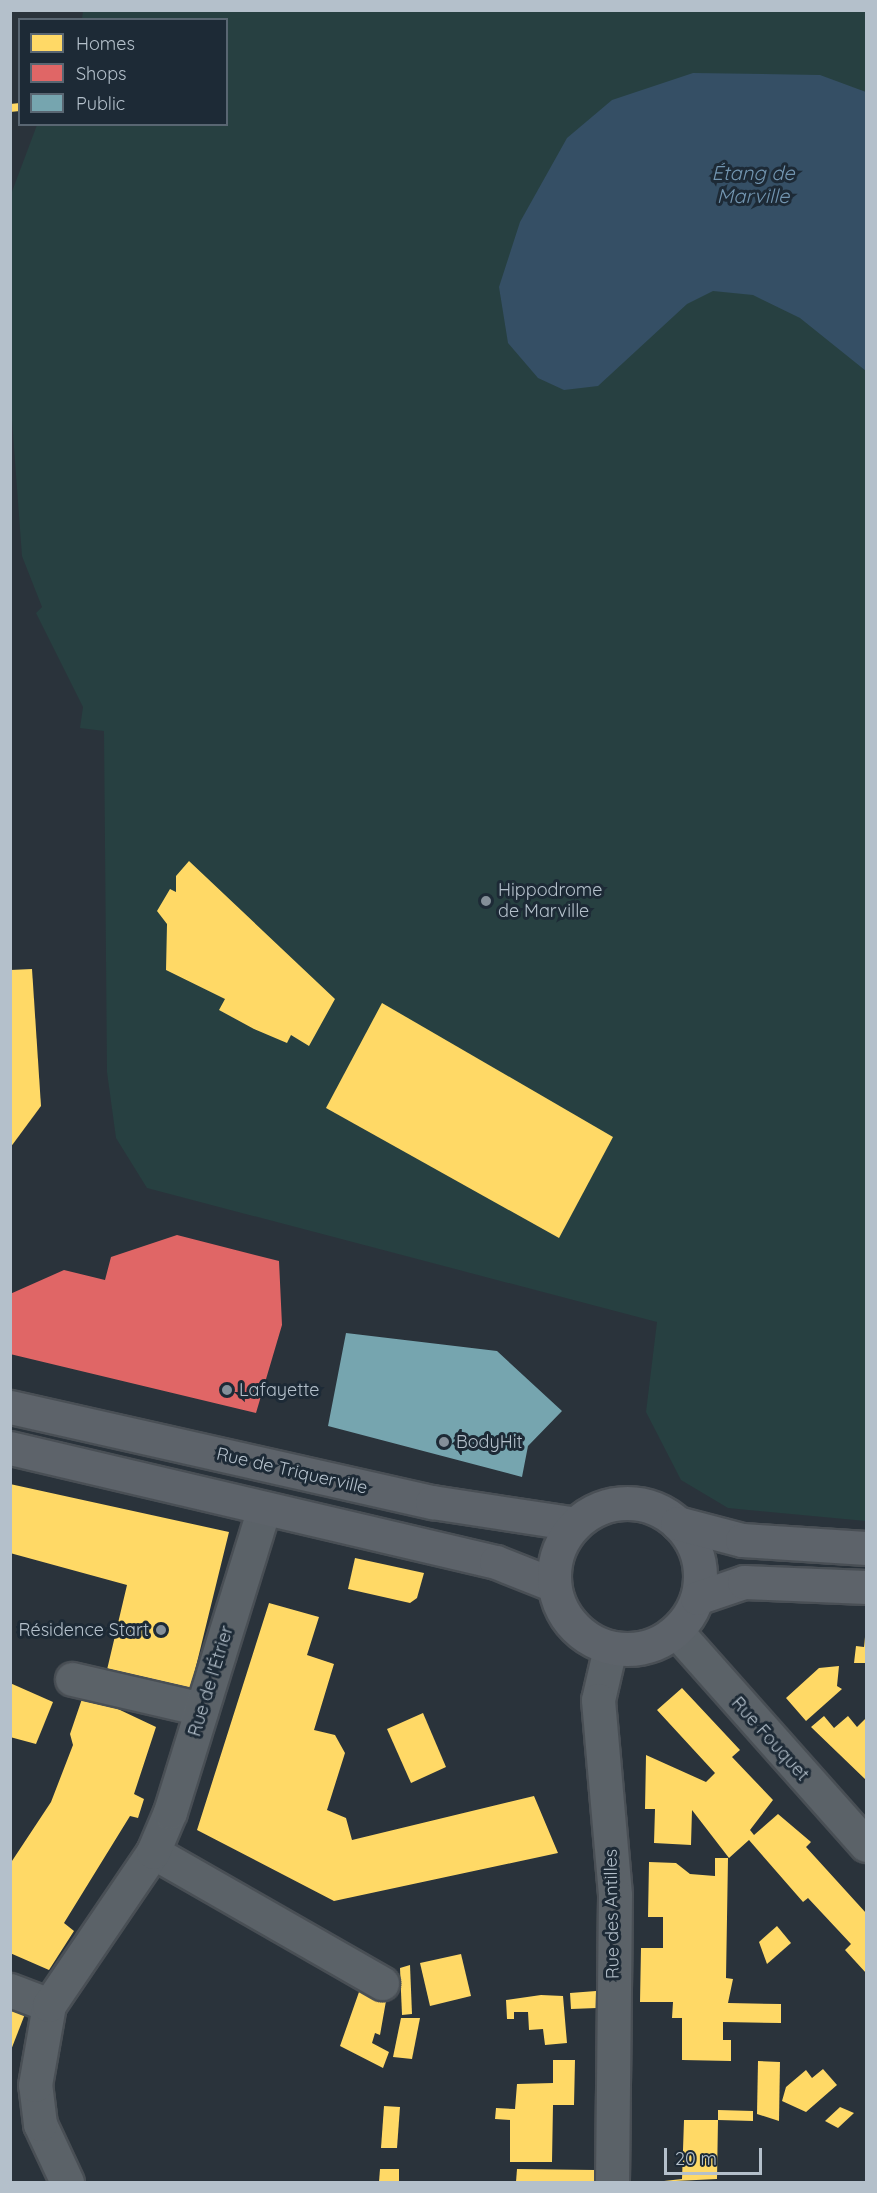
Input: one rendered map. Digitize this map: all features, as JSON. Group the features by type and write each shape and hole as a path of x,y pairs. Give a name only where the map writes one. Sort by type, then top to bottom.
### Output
{"main road":[{"name":"Rue de Triquerville","path":"10,1407 432,1502 575,1524"},
{"path":"10,1449 496,1562 554,1585"},
{"path":"677,1523 698,1558 697,1598 676,1630 636,1649 610,1648 574,1627 554,1585 555,1563 575,1524 593,1511 637,1503 677,1523 742,1540 867,1548"},
{"path":"697,1598 753,1582 867,1587"}],"street":[{"name":"Rue de l'Étrier","path":"67,2182 40,2124 35,2085 50,2005 153,1852 202,1709 264,1508"},
{"name":"Rue Fouquet","path":"676,1630 867,1845"},
{"name":"Rue des Antilles","path":"610,1648 598,1700 615,1895 612,2182"},
{"path":"72,1679 202,1709"},
{"path":"153,1852 382,1983"},
{"path":"10,1990 50,2005"}],"green space":[{"name":"Hippodrome de Marville","path":"83,11 866,11 866,1521 728,1508 681,1480 646,1412 657,1322 147,1188 116,1138 107,1072 104,731 80,728 83,707 36,613 42,607 22,556 10,393 10,197 37,126 228,126 228,18 82,18"}],"water":[{"name":"Étang de Marville","path":"693,73 820,75 866,92 866,371 800,318 753,295 713,291 687,304 598,386 564,390 538,378 508,343 499,287 520,222 567,138 612,100"}],"building: Homes":[{"path":"18,103 18,111 10,112 10,104"},
{"path":"189,861 335,999 309,1046 291,1035 287,1043 254,1029 219,1010 225,999 166,970 167,924 157,911 170,889 176,892 176,876"},
{"path":"32,969 41,1106 10,1148 10,970"},
{"path":"382,1003 613,1137 559,1238 326,1108"},
{"name":"Résidence Start","path":"10,1484 229,1532 188,1699 106,1674 127,1585 10,1553"},
{"path":"355,1558 424,1573 417,1598 410,1603 348,1589"},
{"path":"269,1603 319,1617 307,1655 334,1664 314,1730 335,1735 345,1753 327,1810 346,1818 352,1840 534,1796 558,1853 334,1901 197,1830"},
{"path":"865,1637 866,1663 854,1663 856,1646 864,1647"},
{"path":"839,1666 837,1686 842,1689 806,1721 786,1698 819,1668"},
{"path":"10,1683 53,1702 36,1744 10,1737"},
{"path":"682,1688 740,1750 732,1757 773,1800 750,1830 754,1835 778,1814 811,1842 806,1847 866,1913 866,1973 845,1950 851,1944 808,1898 803,1902 749,1840 729,1858 692,1810 691,1845 654,1843 655,1809 645,1809 646,1755 706,1782 715,1773 657,1710"},
{"path":"84,1693 156,1727 134,1794 144,1799 138,1818 130,1816 64,1923 74,1931 49,1970 10,1953 10,1864 51,1802 73,1745 70,1734"},
{"path":"423,1713 446,1767 411,1783 387,1729"},
{"path":"824,1716 834,1728 848,1716 857,1727 866,1718 866,1780 811,1727"},
{"path":"715,1858 728,1858 726,1978 733,1979 728,2003 781,2004 781,2023 723,2022 723,2040 731,2040 731,2061 682,2060 682,2018 672,2018 673,2002 640,2002 641,1948 663,1948 663,1917 648,1917 649,1862 676,1863 690,1874 715,1876"},
{"path":"777,1926 791,1943 767,1964 759,1942"},
{"path":"461,1954 471,1996 430,2006 420,1963"},
{"path":"410,1965 412,2014 402,2015 400,1968"},
{"path":"596,1991 597,2008 571,2009 570,1993"},
{"path":"359,1992 386,2001 380,2035 375,2033 372,2043 389,2052 383,2068 340,2046"},
{"path":"541,1995 563,1996 567,2043 545,2045 543,2029 529,2030 528,2012 514,2012 514,2019 507,2019 506,2000"},
{"path":"10,2008 25,2014 11,2050 10,2050"},
{"path":"401,2018 420,2018 412,2059 393,2057"},
{"path":"553,2060 575,2060 574,2105 553,2105 552,2162 510,2162 510,2120 495,2119 496,2108 515,2109 517,2084 553,2083"},
{"path":"758,2061 780,2062 779,2121 757,2114"},
{"path":"823,2069 837,2085 806,2112 782,2101 786,2087 806,2070 812,2078"},
{"path":"384,2106 400,2107 397,2148 381,2148"},
{"path":"840,2107 854,2113 838,2128 825,2121"},
{"path":"718,2110 753,2111 753,2121 718,2120"},
{"path":"684,2120 718,2120 717,2179 655,2182 682,2179"},
{"path":"380,2169 399,2169 399,2182 379,2182"},
{"path":"517,2169 595,2170 595,2182 516,2182"}],"building: Shops":[{"path":"177,1235 279,1261 282,1325 256,1413 10,1354 10,1294 64,1270 105,1280 111,1257"}],"building: Public":[{"path":"346,1333 497,1351 562,1411 528,1446 522,1477 328,1426"}],"place":[{"name":"Hippodrome de Marville","path":"486,901"},
{"name":"Lafayette","path":"227,1390"},
{"name":"BodyHit","path":"444,1442"},
{"name":"Résidence Start","path":"161,1630"}]}
